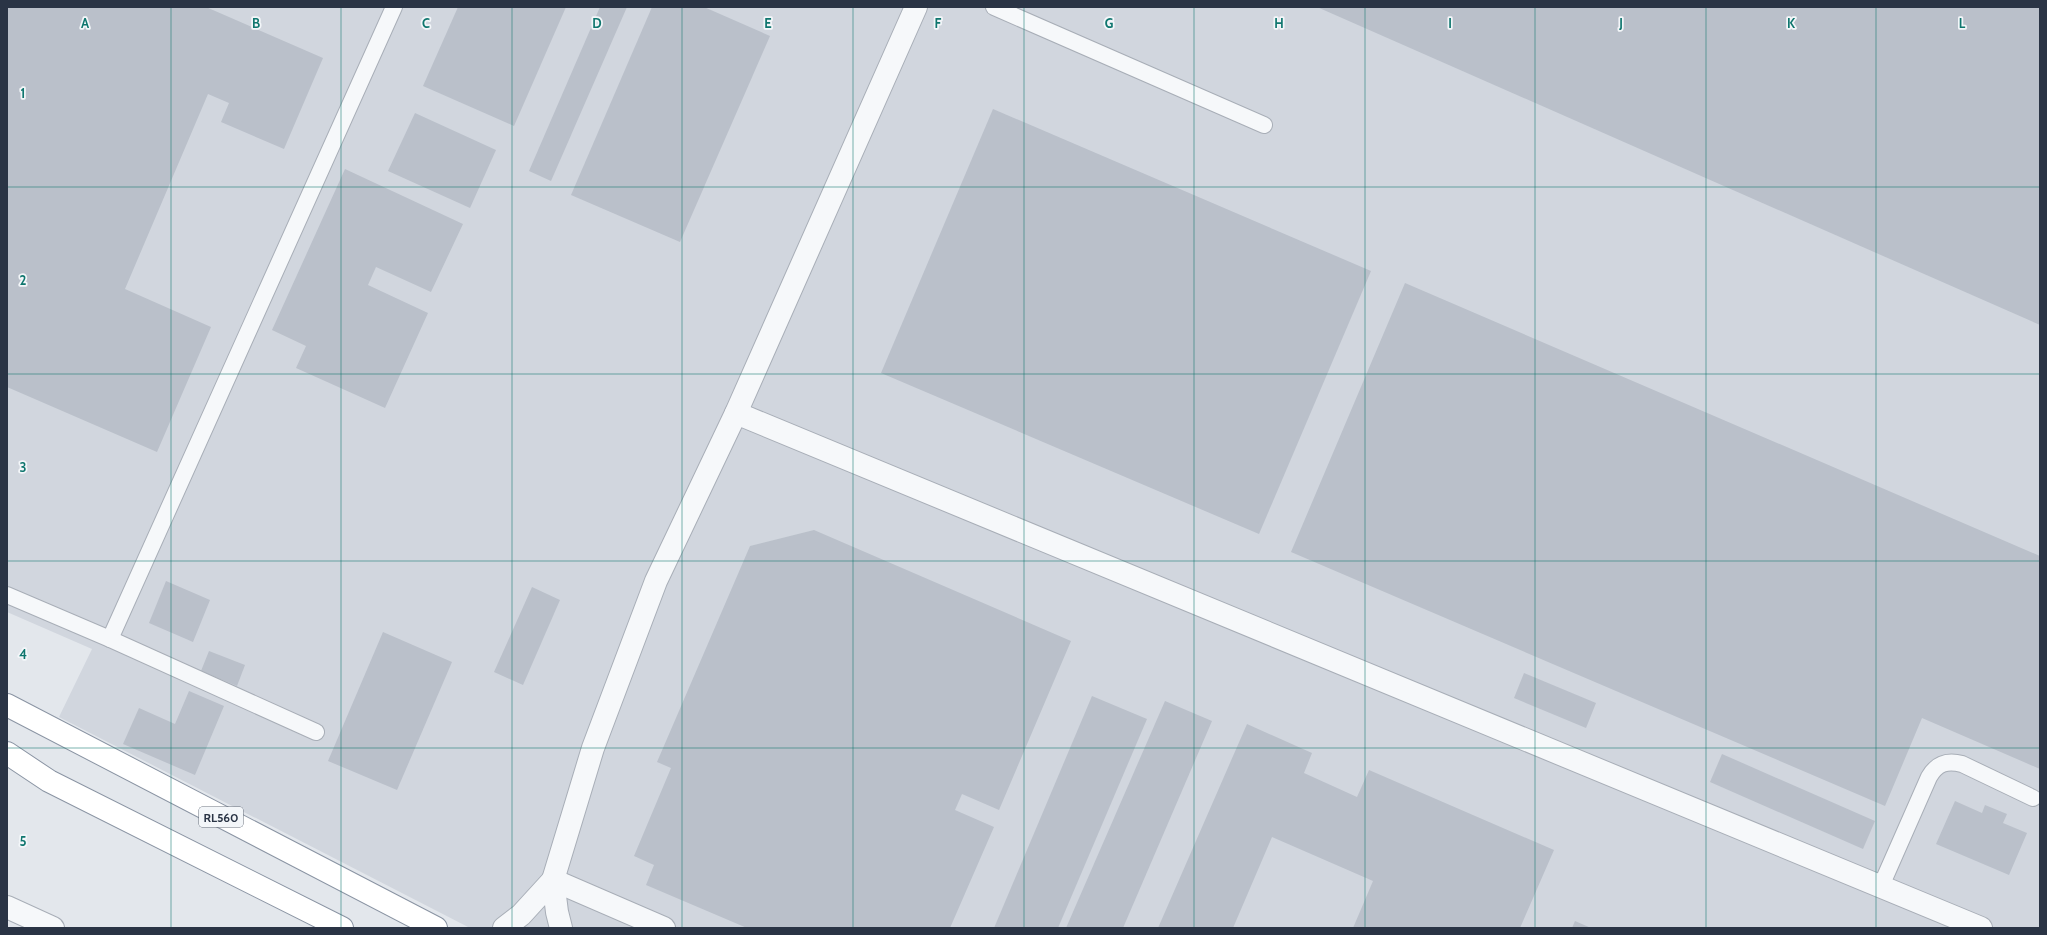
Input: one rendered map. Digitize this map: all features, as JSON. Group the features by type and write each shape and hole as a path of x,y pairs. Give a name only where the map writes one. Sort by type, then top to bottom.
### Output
{"highway":[{"name":"RL560","path":"11,705 436,928"},
{"path":"7,753 49,781 342,928"},
{"path":"7,768 49,781"}],"street":[{"path":"561,928 557,912 553,880 593,748 656,581 736,413 916,7"},
{"path":"736,413 1981,928"},
{"path":"504,928 521,915 553,880"},
{"path":"553,880 664,928"},
{"path":"7,907 53,928"}],"lane":[{"path":"110,639 394,7"},
{"path":"994,7 1264,125"},
{"path":"7,595 110,639 316,732"},
{"path":"1880,886 1929,777 1934,769 1942,763 1952,762 1962,764 2033,798"}],"shaded area":[{"path":"7,7 2040,7 2040,928 470,928 59,717 92,649 7,612"}],"building":[{"path":"7,7 206,7 323,58 284,149 221,122 229,103 208,94 125,289 211,327 157,452 7,387"},
{"path":"458,7 566,7 514,126 423,86"},
{"path":"600,7 627,7 551,181 529,171"},
{"path":"652,7 704,7 770,36 680,242 571,195"},
{"path":"1317,7 2040,7 2040,325"},
{"path":"993,109 1371,271 1259,534 881,373"},
{"path":"415,113 496,150 470,208 388,171"},
{"path":"345,169 463,224 431,292 376,267 368,285 428,313 385,408 296,368 306,346 272,330"},
{"path":"1405,283 2040,556 2040,769 1922,718 1885,806 1291,552"},
{"path":"814,530 1071,641 999,810 962,794 955,810 994,827 950,928 747,928 646,885 654,865 634,856 671,768 657,762 750,546"},
{"path":"166,581 210,600 193,642 149,623"},
{"path":"532,587 560,600 523,685 494,672"},
{"path":"383,632 452,662 397,790 328,761"},
{"path":"209,651 245,665 237,686 201,671"},
{"path":"1524,673 1596,703 1586,728 1514,698"},
{"path":"189,691 224,706 195,775 123,744 139,708 175,724"},
{"path":"1092,696 1147,719 1058,928 994,928"},
{"path":"1165,701 1212,721 1123,928 1066,928"},
{"path":"1247,724 1312,753 1304,773 1357,797 1369,770 1554,850 1520,928 1353,928 1373,881 1272,837 1233,928 1158,928"},
{"path":"1722,754 1875,821 1863,849 1710,782"},
{"path":"1955,801 1982,813 1985,805 2007,814 2003,823 2027,833 2009,875 1936,844"},
{"path":"1575,921 1591,928 1572,928"}]}
